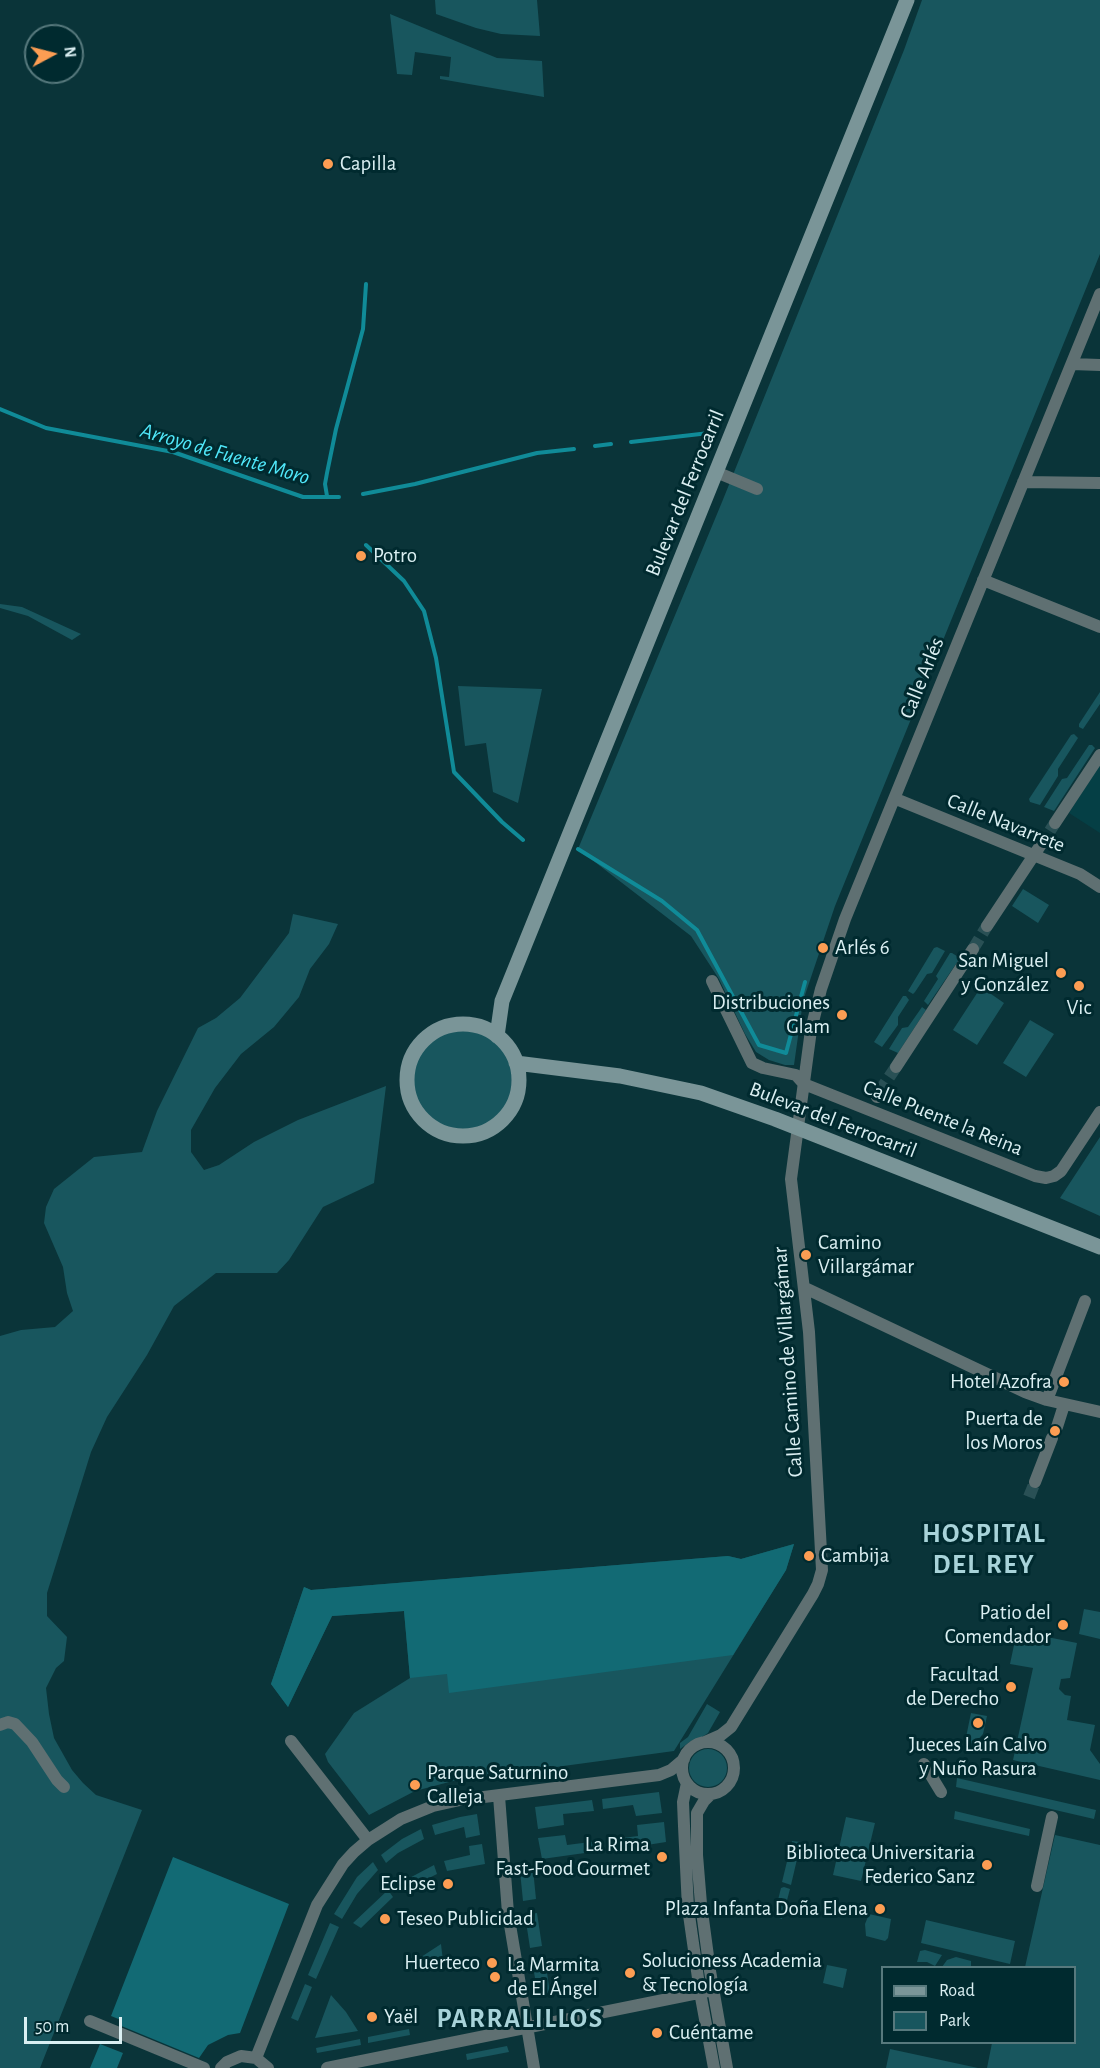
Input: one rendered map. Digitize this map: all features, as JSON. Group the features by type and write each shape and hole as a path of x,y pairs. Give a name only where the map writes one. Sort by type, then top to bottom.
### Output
{"main road":[{"name":"Bulevar del Ferrocarril","path":"497,1036 502,1001 907,0"},
{"name":"Bulevar del Ferrocarril","path":"479,1027 502,1001"},
{"path":"462,1024 479,1027 497,1036 505,1044 518,1069 518,1091 513,1106 504,1119 492,1129 478,1135 462,1137 445,1134 429,1125 417,1113 410,1097 407,1080 410,1063 418,1047 430,1035 445,1027 462,1024"},
{"name":"Bulevar del Ferrocarril","path":"518,1069 542,1067 620,1076 683,1089 797,1128 1100,1247"}],"street":[{"name":"Calle Arlés","path":"804,1084 811,1030 821,989 845,919 896,799 1100,294"},
{"path":"1072,364 1100,365"},
{"path":"716,472 757,489"},
{"path":"1023,482 1100,483"},
{"path":"983,580 1100,627"},
{"path":"1055,823 1100,755"},
{"name":"Calle Navarrete","path":"896,799 1037,851 1100,887"},
{"path":"987,926 1037,851"},
{"path":"896,1067 973,949"},
{"path":"712,981 752,1063 763,1068 796,1075 804,1084"},
{"name":"Calle Camino de Villargámar","path":"705,1742 721,1735 731,1726 816,1589 822,1570 809,1332 791,1190 804,1084"},
{"name":"Calle Puente la Reina","path":"804,1084 1035,1176 1046,1178 1054,1176 1066,1164 1100,1112"},
{"path":"805,1288 1025,1392 1064,1405 1100,1412"},
{"path":"1047,1400 1085,1300"},
{"path":"1035,1482 1064,1405"},
{"path":"0,1725 8,1722 15,1724 32,1742 64,1787"},
{"name":"Calle Camino de Villargámar","path":"728,1752 731,1726"},
{"path":"291,1741 368,1840"},
{"path":"256,2058 317,1905 343,1864 368,1840 401,1819 433,1806 659,1775 671,1770 684,1759 692,1748 705,1742 718,1744 728,1752 734,1765 732,1778 723,1789 711,1794 699,1808 697,1826 706,1991 714,2068"},
{"path":"684,1759 682,1771 686,1782 683,1802 685,1870 705,1994 709,2000 716,2038 727,2068"},
{"path":"924,1764 941,1792"},
{"path":"659,1775 686,1782 698,1792 711,1794"},
{"path":"500,1796 508,1913 534,2068"},
{"path":"1037,1886 1052,1817"},
{"path":"327,2068 706,1991"},
{"path":"90,2021 204,2068"},
{"path":"221,2068 233,2058 248,2056 256,2058 268,2068"}],"shaded area":[{"path":"1100,764 1100,833 1069,813"},
{"path":"794,1544 786,1570 733,1655 449,1693 447,1674 410,1678 404,1611 332,1616 288,1707 271,1684 304,1587 311,1590 728,1556 741,1559"},
{"path":"173,1857 289,1904 240,2033 228,2035 208,2045 199,2058 119,2025 121,2020 111,2016"},
{"path":"100,2044 123,2053 117,2068 90,2068"}],"green space":[{"path":"435,0 537,0 540,36 501,34 476,28 436,14"},
{"path":"922,0 1100,0 1100,254 835,906 803,1001 794,1065 785,1065 769,1060 756,1052 719,979 691,936 578,849 722,502"},
{"path":"390,14 497,58 542,61 544,97 440,79 440,76 449,77 451,57 415,52 412,75 397,74"},
{"path":"0,604 22,607 81,634 72,640 28,616 0,608"},
{"path":"458,686 542,689 518,803 493,792 486,743 465,746"},
{"path":"1100,692 1100,704 1083,729 1079,727 1079,724"},
{"path":"1074,734 1078,738 1058,769 1058,776 1040,805 1030,802 1029,799 1071,735"},
{"path":"1089,745 1095,748 1054,811 1044,807 1062,779 1067,778"},
{"path":"1023,889 1049,905 1038,923 1012,906"},
{"path":"293,914 338,924 329,944 310,969 299,997 274,1027 241,1054 215,1088 191,1130 191,1152 204,1170 219,1165 254,1142 298,1120 386,1086 374,1183 323,1207 289,1260 277,1273 216,1273 174,1306 147,1355 107,1417 91,1452 47,1593 47,1616 67,1637 64,1661 56,1668 46,1688 49,1714 54,1738 72,1770 83,1783 96,1795 142,1810 40,2068 0,2068 0,1336 21,1330 55,1327 73,1311 67,1293 63,1267 44,1223 46,1207 54,1189 94,1157 142,1152 157,1111 198,1028 216,1018 240,998 289,933"},
{"path":"934,948 945,951 932,973 927,974 913,994 908,991"},
{"path":"950,953 960,958 928,1005 924,1001 938,979 936,976"},
{"path":"981,987 1004,1003 977,1045 953,1030"},
{"path":"903,996 909,1000 898,1017 898,1025 882,1047 874,1042"},
{"path":"922,1007 926,1010 898,1053 889,1049 902,1028 908,1027"},
{"path":"1030,1020 1054,1034 1026,1077 1003,1063"},
{"path":"464,1030 493,1038 507,1052 515,1081 507,1110 493,1124 464,1132 435,1124 421,1110 413,1081 421,1052 435,1038"},
{"path":"1100,1137 1100,1216 1060,1198"},
{"name":"Parque Saturnino Calleja","path":"794,1544 786,1570 674,1751 453,1781 415,1791 369,1815 328,1762 325,1754 354,1713 410,1678 404,1611 332,1616 288,1707 271,1684 304,1587 311,1590 728,1556 741,1559"},
{"path":"1084,1609 1100,1612 1100,1639 1079,1634"},
{"path":"1017,1631 1077,1643 1070,1678 1061,1679 1059,1689 1065,1695 1071,1696 1067,1720 1095,1725 1090,1750 1100,1764 1100,1780 1013,1760 1033,1668 1010,1664"},
{"path":"707,1704 720,1712 708,1733 680,1749 680,1743 688,1737"},
{"path":"971,1713 987,1716 983,1734 974,1744 965,1742"},
{"path":"708,1749 715,1750 721,1755 726,1761 726,1775 721,1781 715,1786 708,1787 701,1786 695,1781 690,1775 689,1768 690,1761 695,1755 701,1750"},
{"path":"957,1778 1096,1810 1094,1819 956,1787"},
{"path":"659,1792 662,1813 636,1816 633,1805 603,1809 602,1799"},
{"path":"592,1800 594,1811 563,1814 564,1825 538,1829 535,1807"},
{"path":"955,1811 1030,1829 1029,1836 954,1819"},
{"path":"477,1814 480,1835 466,1838 464,1827 435,1835 432,1825"},
{"path":"846,1817 875,1823 861,1881 833,1875"},
{"path":"664,1822 666,1842 609,1851 607,1840 638,1836 637,1825"},
{"path":"421,1829 424,1839 398,1853 386,1863 381,1855 402,1839"},
{"path":"565,1835 567,1845 598,1841 599,1851 542,1859 538,1838"},
{"path":"1055,1835 1100,1845 1100,2068 987,2068 992,2044 1076,2044 1076,1966 1025,1966"},
{"path":"792,1841 801,1842 791,1885 782,1882"},
{"path":"482,1844 485,1864 447,1871 444,1861 470,1855 469,1846"},
{"path":"373,1862 378,1870 357,1894 342,1919 334,1914 357,1877"},
{"path":"434,1865 437,1874 403,1891 398,1884"},
{"path":"533,1869 536,1899 523,1901 520,1871"},
{"path":"781,1888 790,1889 782,1919 774,1916"},
{"path":"388,1890 393,1897 361,1928 353,1923"},
{"path":"537,1913 542,1946 530,1948 525,1915"},
{"path":"869,1914 891,1919 888,1938 885,1941 866,1936 865,1924"},
{"path":"926,1920 1015,1941 1010,1964 921,1943"},
{"path":"330,1923 339,1927 316,1979 308,1975"},
{"path":"441,1944 443,1961 414,1965 418,1959"},
{"path":"925,1950 942,1955 935,1966 927,1962 917,1962 920,1951"},
{"path":"956,1957 971,1961 971,1966 943,1966 947,1960"},
{"path":"545,1959 550,1993 538,1995 532,1961"},
{"path":"827,1965 847,1969 843,1988 823,1983"},
{"path":"305,1984 312,1987 298,2021 291,2018"},
{"path":"331,1995 346,2012 358,2031 315,2038"},
{"path":"501,2012 502,2017 460,2025 459,2019"},
{"path":"409,2029 410,2035 368,2043 368,2037"},
{"path":"360,2039 361,2045 317,2053 316,2048"},
{"path":"507,2046 509,2052 467,2060 466,2054"},
{"path":"890,2049 978,2068 886,2068"}],"waterway":[{"path":"327,496 325,484 336,429 363,329 366,284"},
{"name":"Arroyo de Fuente Moro","path":"0,409 46,428 173,452 303,497 339,497"},
{"name":"Arroyo de Fuente Moro","path":"631,442 709,433"},
{"name":"Arroyo de Fuente Moro","path":"595,446 611,444"},
{"name":"Arroyo de Fuente Moro","path":"363,494 415,484 537,453 574,449"},
{"path":"366,545 404,581 424,611 436,658 454,772 502,822 523,840"},
{"path":"578,849 662,901 697,930 759,1045 786,1053 805,982"}],"tunnel":[{"path":"1040,846 1055,823"},
{"path":"973,949 987,926"},
{"path":"879,1092 896,1067"},
{"path":"1029,1497 1035,1482"}],"place":[{"name":"Capilla","path":"328,164"},
{"name":"Potro","path":"361,556"},
{"name":"Arlés 6","path":"823,948"},
{"name":"San Miguel y González","path":"1061,973"},
{"name":"Vic","path":"1079,986"},
{"name":"Distribuciones Glam","path":"842,1015"},
{"name":"Camino Villargámar","path":"806,1255"},
{"name":"Hotel Azofra","path":"1064,1382"},
{"name":"Puerta de los Moros","path":"1055,1431"},
{"name":"Cambija","path":"809,1556"},
{"name":"Patio del Comendador","path":"1063,1625"},
{"name":"Facultad de Derecho","path":"1011,1687"},
{"name":"Jueces Laín Calvo y Nuño Rasura","path":"978,1723"},
{"name":"Parque Saturnino Calleja","path":"415,1785"},
{"name":"La Rima Fast-Food Gourmet","path":"662,1857"},
{"name":"Biblioteca Universitaria Federico Sanz","path":"987,1865"},
{"name":"Eclipse","path":"448,1884"},
{"name":"Plaza Infanta Doña Elena","path":"880,1909"},
{"name":"Teseo Publicidad","path":"385,1919"},
{"name":"Huerteco","path":"492,1963"},
{"name":"Solucioness Academia & Tecnología","path":"630,1973"},
{"name":"La Marmita de El Ángel","path":"495,1977"},
{"name":"Yaël","path":"372,2017"},
{"name":"Cuéntame","path":"657,2033"}],"district":[{"name":"HOSPITAL DEL REY","path":"984,1550"},
{"name":"PARRALILLOS","path":"520,2019"}]}
